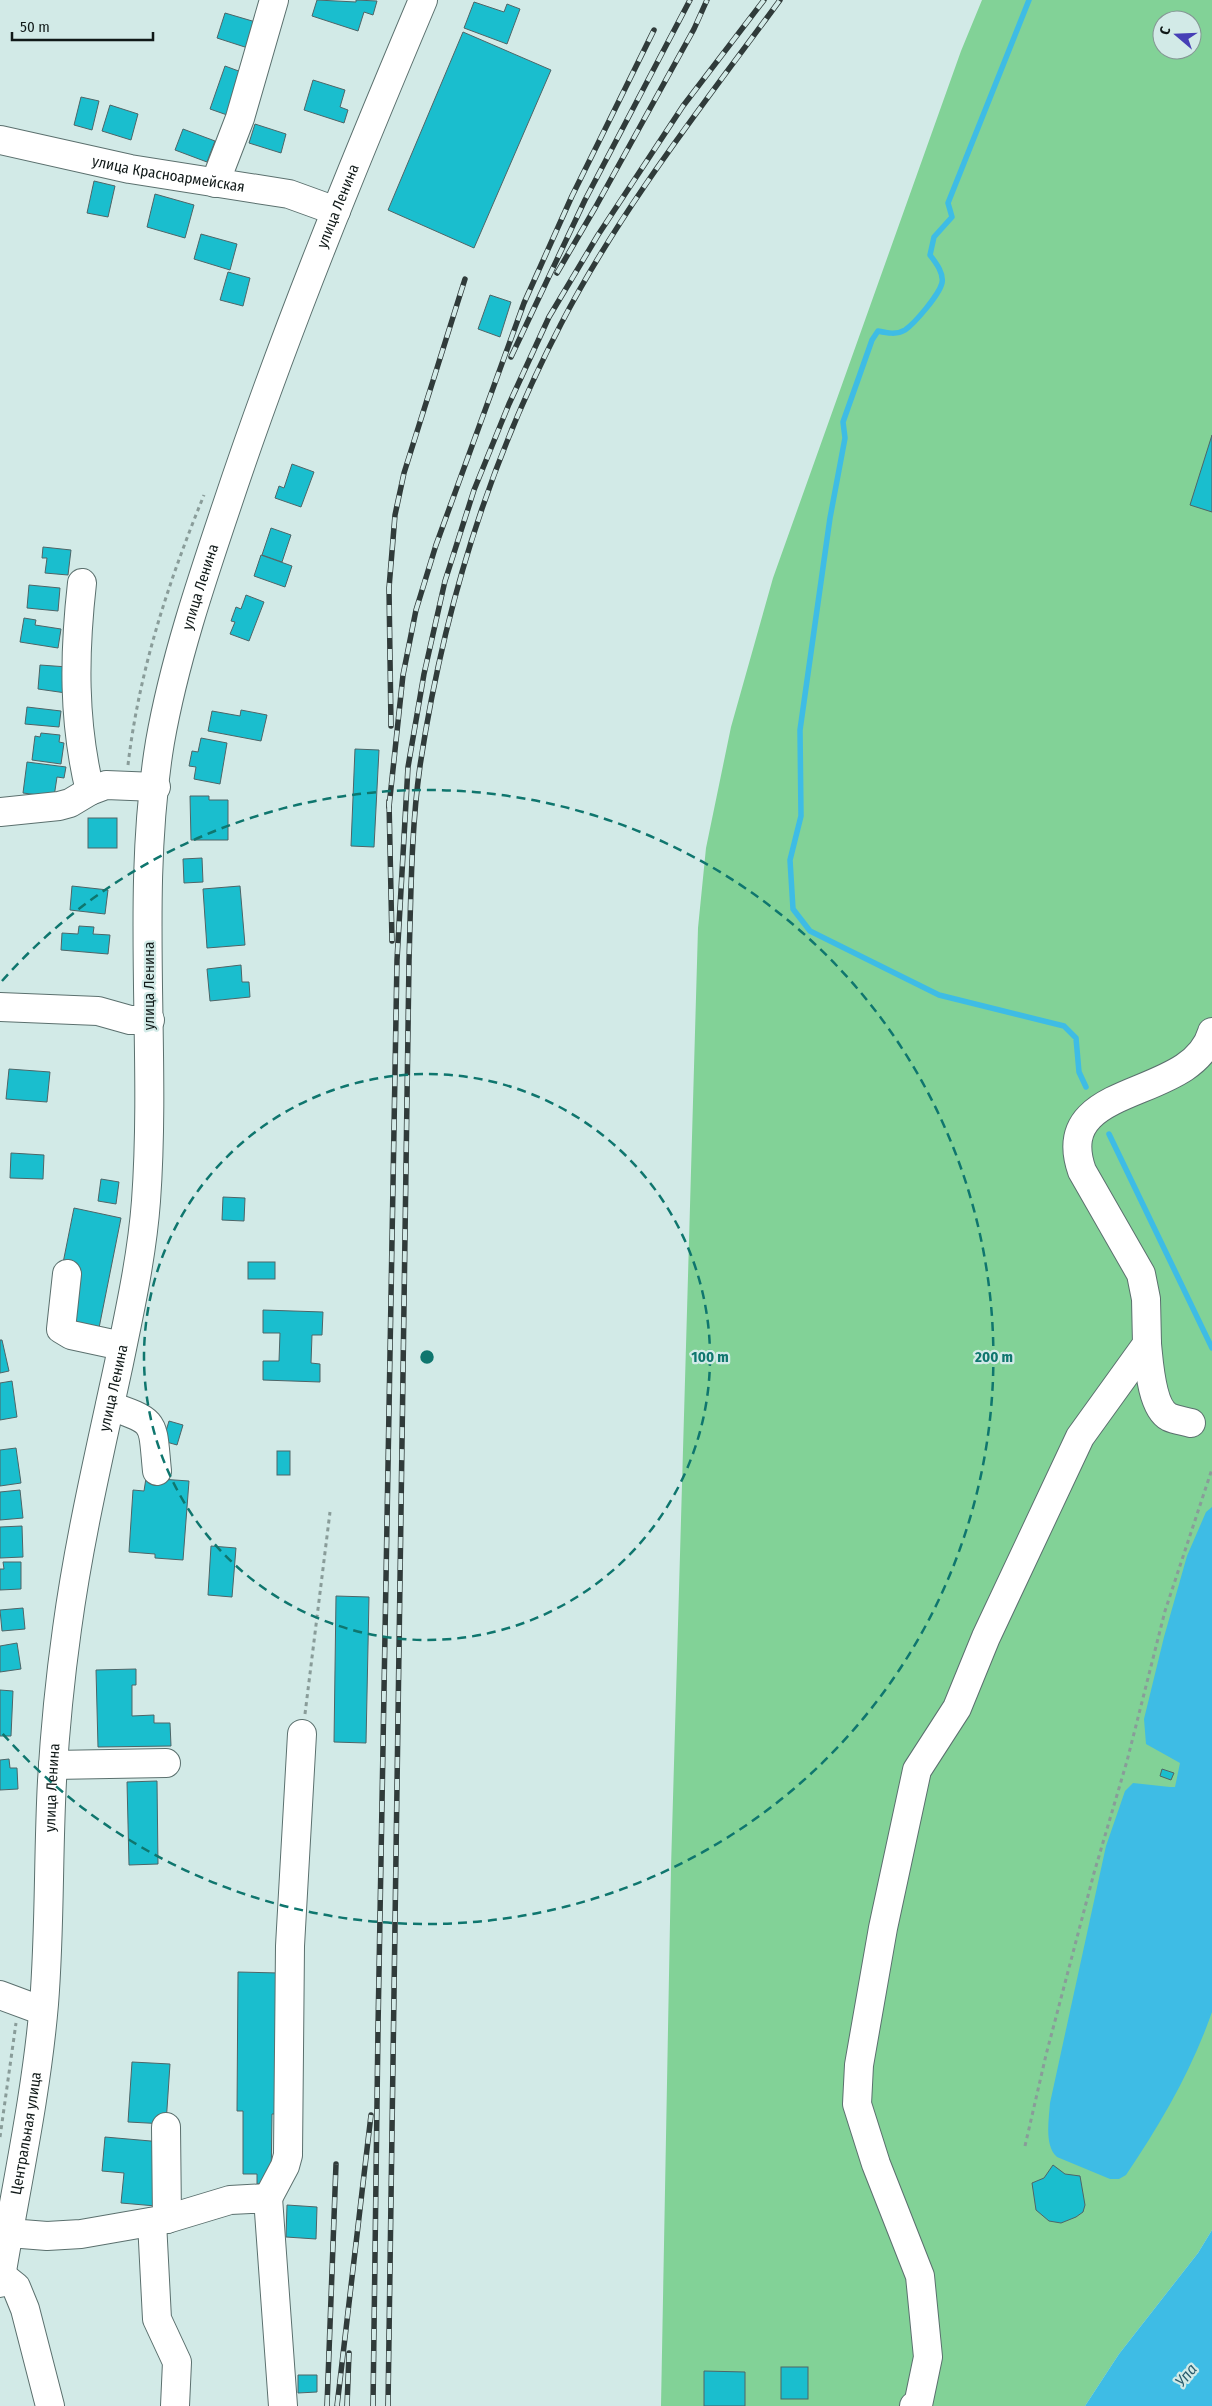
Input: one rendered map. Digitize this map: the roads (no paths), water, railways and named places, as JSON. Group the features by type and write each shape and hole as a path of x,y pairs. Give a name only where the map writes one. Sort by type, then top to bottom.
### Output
{"main road":[{"path":"215,183 240,118 274,0"},
{"name":"улица Ленина","path":"21,2003 49,1928 53,1765 68,1624 131,1304 145,1208 148,1154 150,1020 149,892 160,742 179,662 208,564 269,384 336,211 423,0"},
{"name":"улица Красноармейская","path":"0,140 130,169 289,194 336,211"},
{"path":"82,583 76,708 80,752 90,791"},
{"path":"0,812 60,806 106,785 156,787"},
{"path":"0,1007 98,1011 130,1020 150,1020"},
{"path":"1191,1423 1167,1416 1160,1406 1152,1381 1147,1344 1146,1299 1141,1274 1082,1170 1077,1153 1077,1135 1091,1114 1107,1104 1162,1081 1192,1062 1203,1050 1212,1032"},
{"path":"67,1274 61,1329 71,1335 122,1346"},
{"path":"914,2406 918,2405 928,2357 920,2276 876,2164 857,2104 859,2064 887,1910 917,1770 957,1708 986,1638 1080,1437 1147,1344"},
{"path":"110,1406 140,1416 148,1424 152,1430 157,1471"},
{"path":"283,2406 268,2198 285,2166 288,2155 290,1946 302,1734"},
{"path":"53,1765 166,1763"},
{"name":"Центральная улица","path":"1,2279 9,2233 21,2003"},
{"path":"166,2128 160,2220 157,2319 178,2362 175,2406"},
{"path":"9,2233 46,2236 81,2234 160,2220 230,2200 268,2198"},
{"path":"1,2279 16,2287 22,2300 50,2406"}],"water":[{"path":"1212,1507 1212,2012 1185,2076 1151,2136 1126,2175 1119,2179 1110,2179 1057,2157 1053,2152 1048,2132 1050,2103 1106,1846 1125,1791 1133,1783 1175,1787 1180,1763 1146,1744 1144,1719 1164,1637 1187,1556 1206,1512"},
{"name":"Упа","path":"1212,2230 1212,2406 1085,2406 1119,2354 1198,2253"}],"waterway":[{"path":"1029,0 948,203 952,217 934,237 930,255 942,276 940,288 926,308 905,330 895,333 878,331 872,340 843,422 845,438 830,518 800,730 801,816 790,860 793,909 810,931 939,995 1064,1026 1076,1038 1079,1072 1086,1087"},
{"path":"1109,1134 1212,1348"}],"railway":[{"path":"511,357 585,200 690,0"},
{"path":"557,273 694,29 707,0"},
{"path":"373,2406 397,960 408,767 424,674 445,581 474,490 509,404 549,317 598,235 683,106 764,0"},
{"path":"388,2406 409,961 413,839 420,766 442,651 472,539 491,484 535,376 584,281 636,198 780,0"},
{"path":"389,807 403,675 416,610 436,545 524,303 572,196 654,30"},
{"path":"391,726 389,588 395,515 404,473 465,279"},
{"path":"389,801 392,941"},
{"path":"337,2406 371,2115"},
{"path":"327,2406 336,2164"},
{"path":"347,2406 349,2353"}]}
